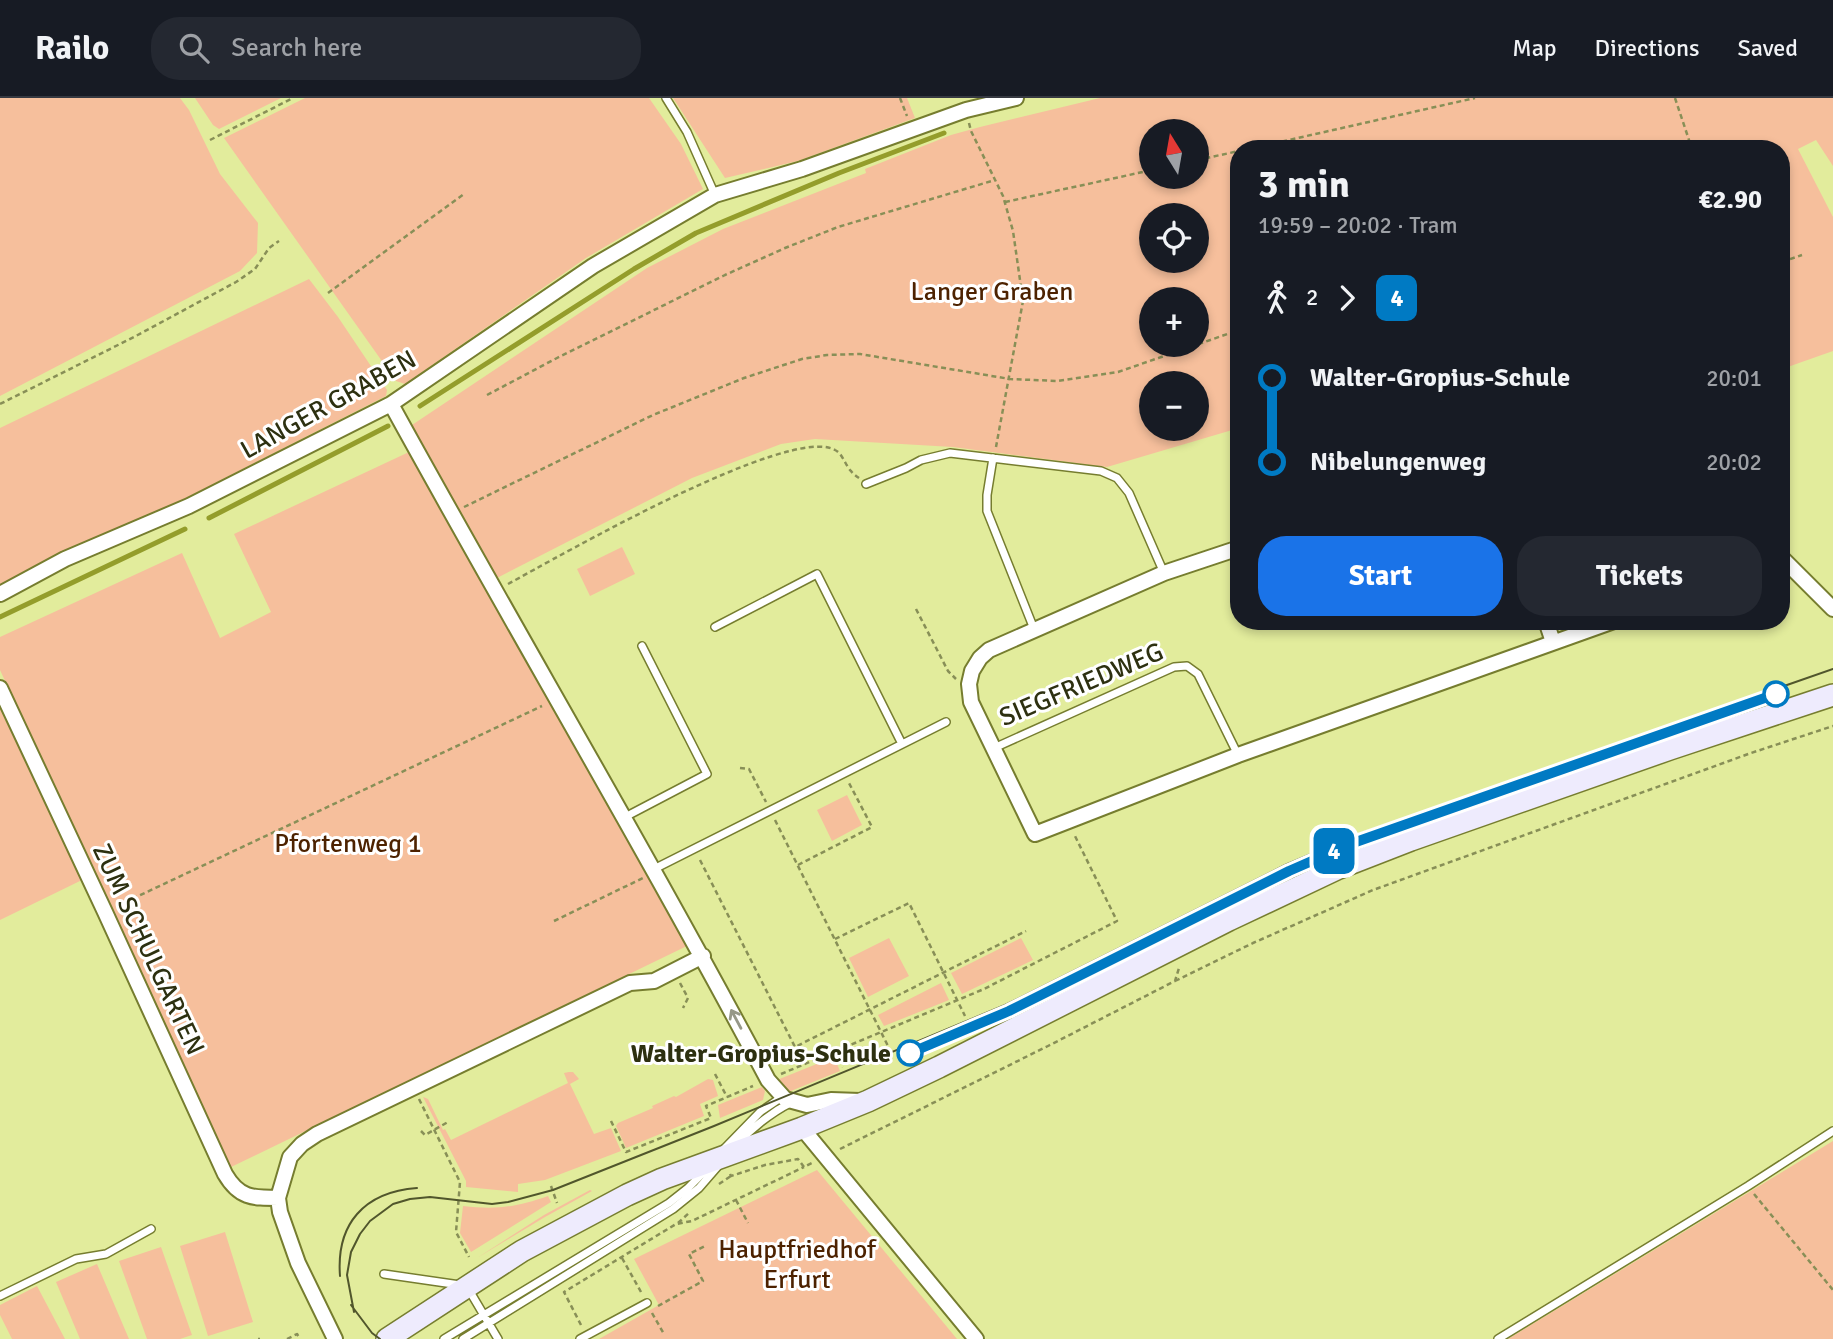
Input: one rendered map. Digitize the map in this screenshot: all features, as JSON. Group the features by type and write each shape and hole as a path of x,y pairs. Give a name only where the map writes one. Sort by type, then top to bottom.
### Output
{"main road":[{"path":"387,1339 544,1238 627,1195 662,1179 723,1163 868,1101 1295,887 1379,851 1833,695"}],"street":[{"name":"LANGER GRABEN","path":"0,594 65,559 189,506 391,404 593,266 715,195 802,169 966,110 1016,98"},
{"path":"391,404 655,870 768,1080 788,1099 807,1105 831,1100 868,1101"},
{"path":"993,748 971,702 969,684 972,671 989,650 1164,573 1230,551"},
{"path":"1790,566 1833,609"},
{"path":"1549,630 1553,642"},
{"name":"SIEGFRIEDWEG","path":"993,748 1035,834 1238,755 1588,630"},
{"name":"ZUM SCHULGARTEN","path":"0,688 229,1181 233,1188 243,1195 278,1198"},
{"path":"335,1339 298,1263 280,1212 278,1198 290,1157 302,1144 317,1134 630,983 653,981 703,957"},
{"path":"802,1128 976,1339"}],"lane":[{"path":"666,98 687,132 715,195"},
{"path":"866,484 921,460 950,453 1101,471 1117,478 1129,493 1164,573"},
{"path":"993,458 987,511 1034,629"},
{"path":"715,627 817,574 902,744"},
{"path":"625,817 707,774 642,646"},
{"name":"SIEGFRIEDWEG","path":"993,748 1174,667 1187,666 1198,674 1238,755"},
{"path":"655,870 946,722"},
{"path":"463,1339 487,1319 669,1203 723,1163 746,1125 760,1112 788,1099"},
{"path":"444,1339 487,1319 673,1209 699,1188 749,1131 788,1099"},
{"path":"1498,1339 1833,1131"},
{"path":"0,1296 76,1259 106,1254 150,1229"},
{"path":"384,1275 467,1286 498,1339"},
{"path":"584,1337 648,1306"}],"path":[{"path":"210,140 293,98"},
{"path":"1289,140 1475,98"},
{"path":"1675,98 1689,140"},
{"path":"966,110 971,131 1005,202 1013,231 1023,301 993,458"},
{"path":"1209,157 1230,153"},
{"path":"1005,202 1139,173"},
{"path":"487,395 725,275 785,248 838,227 995,180"},
{"path":"328,293 464,194"},
{"path":"0,404 236,282 255,269 269,248 279,241"},
{"path":"1790,259 1802,255"},
{"path":"452,513 653,415 744,378 802,359 860,354 1010,379 1058,381 1118,372 1230,333"},
{"path":"496,590 697,485 788,451 822,446 835,450 849,470 866,484"},
{"path":"916,609 948,671 954,678 969,684"},
{"path":"105,912 557,699"},
{"path":"584,1337 564,1292 676,1224 692,1221 736,1200 1253,943 1373,890 1751,753 1833,726"},
{"path":"740,768 749,769 889,1048"},
{"path":"797,865 872,827 844,773"},
{"path":"611,1121 627,1154 711,1118 706,1106 958,1001 1117,921 1068,822"},
{"path":"694,848 796,1047 1026,931"},
{"path":"554,921 655,870"},
{"path":"835,939 909,903 965,1016"},
{"path":"1175,981 1186,941"},
{"path":"674,971 688,998 683,1008"},
{"path":"837,1051 843,1067"},
{"path":"715,1074 727,1097"},
{"path":"413,1087 460,1182 456,1232 468,1257"},
{"path":"421,1131 425,1135 448,1122"},
{"path":"723,1163 731,1176 798,1159 804,1167"},
{"path":"551,1186 557,1203"},
{"path":"1748,1186 1833,1290"},
{"path":"736,1200 748,1223"},
{"path":"648,1306 703,1281 689,1254 707,1245"},
{"path":"288,1339 298,1334 300,1339"}],"green space":[{"path":"0,98 180,98 189,110 220,174 258,223 257,253 240,271 0,396"},
{"path":"195,98 281,98 219,129 213,125"},
{"path":"305,98 649,98 681,144 703,189 586,258 405,384 396,381 224,138"},
{"path":"673,98 907,98 915,118 798,161 725,178"},
{"name":"Langer Graben","path":"1100,98 1833,98 1833,166 1816,140 1798,149 1833,217 1833,351 1790,366 1790,140 1230,140 1230,431 1209,437 1209,371 1139,371 1139,441 1195,441 1107,467 953,447 815,439 781,444 692,478 497,578 412,425 647,268 723,229 866,173 865,169 951,135"},
{"path":"309,279 387,390 386,396 184,499 0,587 0,428"},
{"name":"Pfortenweg 1","path":"409,452 487,586 647,876 689,945 229,1168 0,670 0,637 182,553 220,638 271,612 234,534"},
{"path":"622,547 635,574 590,596 577,569"},
{"path":"0,709 82,880 0,920"},
{"path":"847,795 862,825 832,841 817,810"},
{"path":"889,938 909,976 868,997 849,958"},
{"path":"1021,938 1033,960 962,994 951,973"},
{"path":"941,983 949,1000 884,1026 878,1015"},
{"path":"834,1057 840,1071 786,1093 777,1080"},
{"path":"573,1072 579,1079 570,1084 594,1134 611,1128 621,1151 545,1180 518,1184 518,1192 466,1187 466,1181 423,1097 428,1099 451,1140 568,1083 564,1073"},
{"path":"708,1079 713,1080 718,1096 700,1104 704,1116 626,1148 616,1126 618,1123 676,1097"},
{"path":"762,1087 765,1091 763,1100 720,1118 718,1105"},
{"path":"1833,1141 1833,1339 1508,1339"},
{"name":"Hauptfriedhof Erfurt","path":"817,1170 957,1339 599,1339 659,1305 634,1259"},
{"path":"592,1191 477,1258 544,1215"},
{"path":"548,1196 551,1202 471,1252 460,1233 463,1206 506,1207"},
{"path":"225,1232 253,1322 208,1336 180,1246"},
{"path":"161,1247 192,1335 180,1339 147,1339 119,1261"},
{"path":"97,1264 129,1339 80,1339 56,1282"},
{"path":"37,1286 65,1339 12,1339 0,1315 0,1305"}],"waterway":[{"path":"420,406 634,269 696,233 839,173 944,133"},
{"path":"209,518 388,426"},
{"path":"0,617 185,529"}],"tram line":[{"path":"354,1312 347,1275 351,1252 370,1221 393,1204 430,1197 492,1204 553,1190 1005,1005 1285,865 1351,837 1833,669"},
{"name":"4","path":"910,1053 1009,1011 1289,871 1353,843 1776,694"},
{"path":"340,1276 343,1241 357,1214 382,1196 417,1188"},
{"path":"351,1305 372,1333 380,1339"}],"place":[{"name":"Walter-Gropius-Schule","path":"910,1053"}]}
